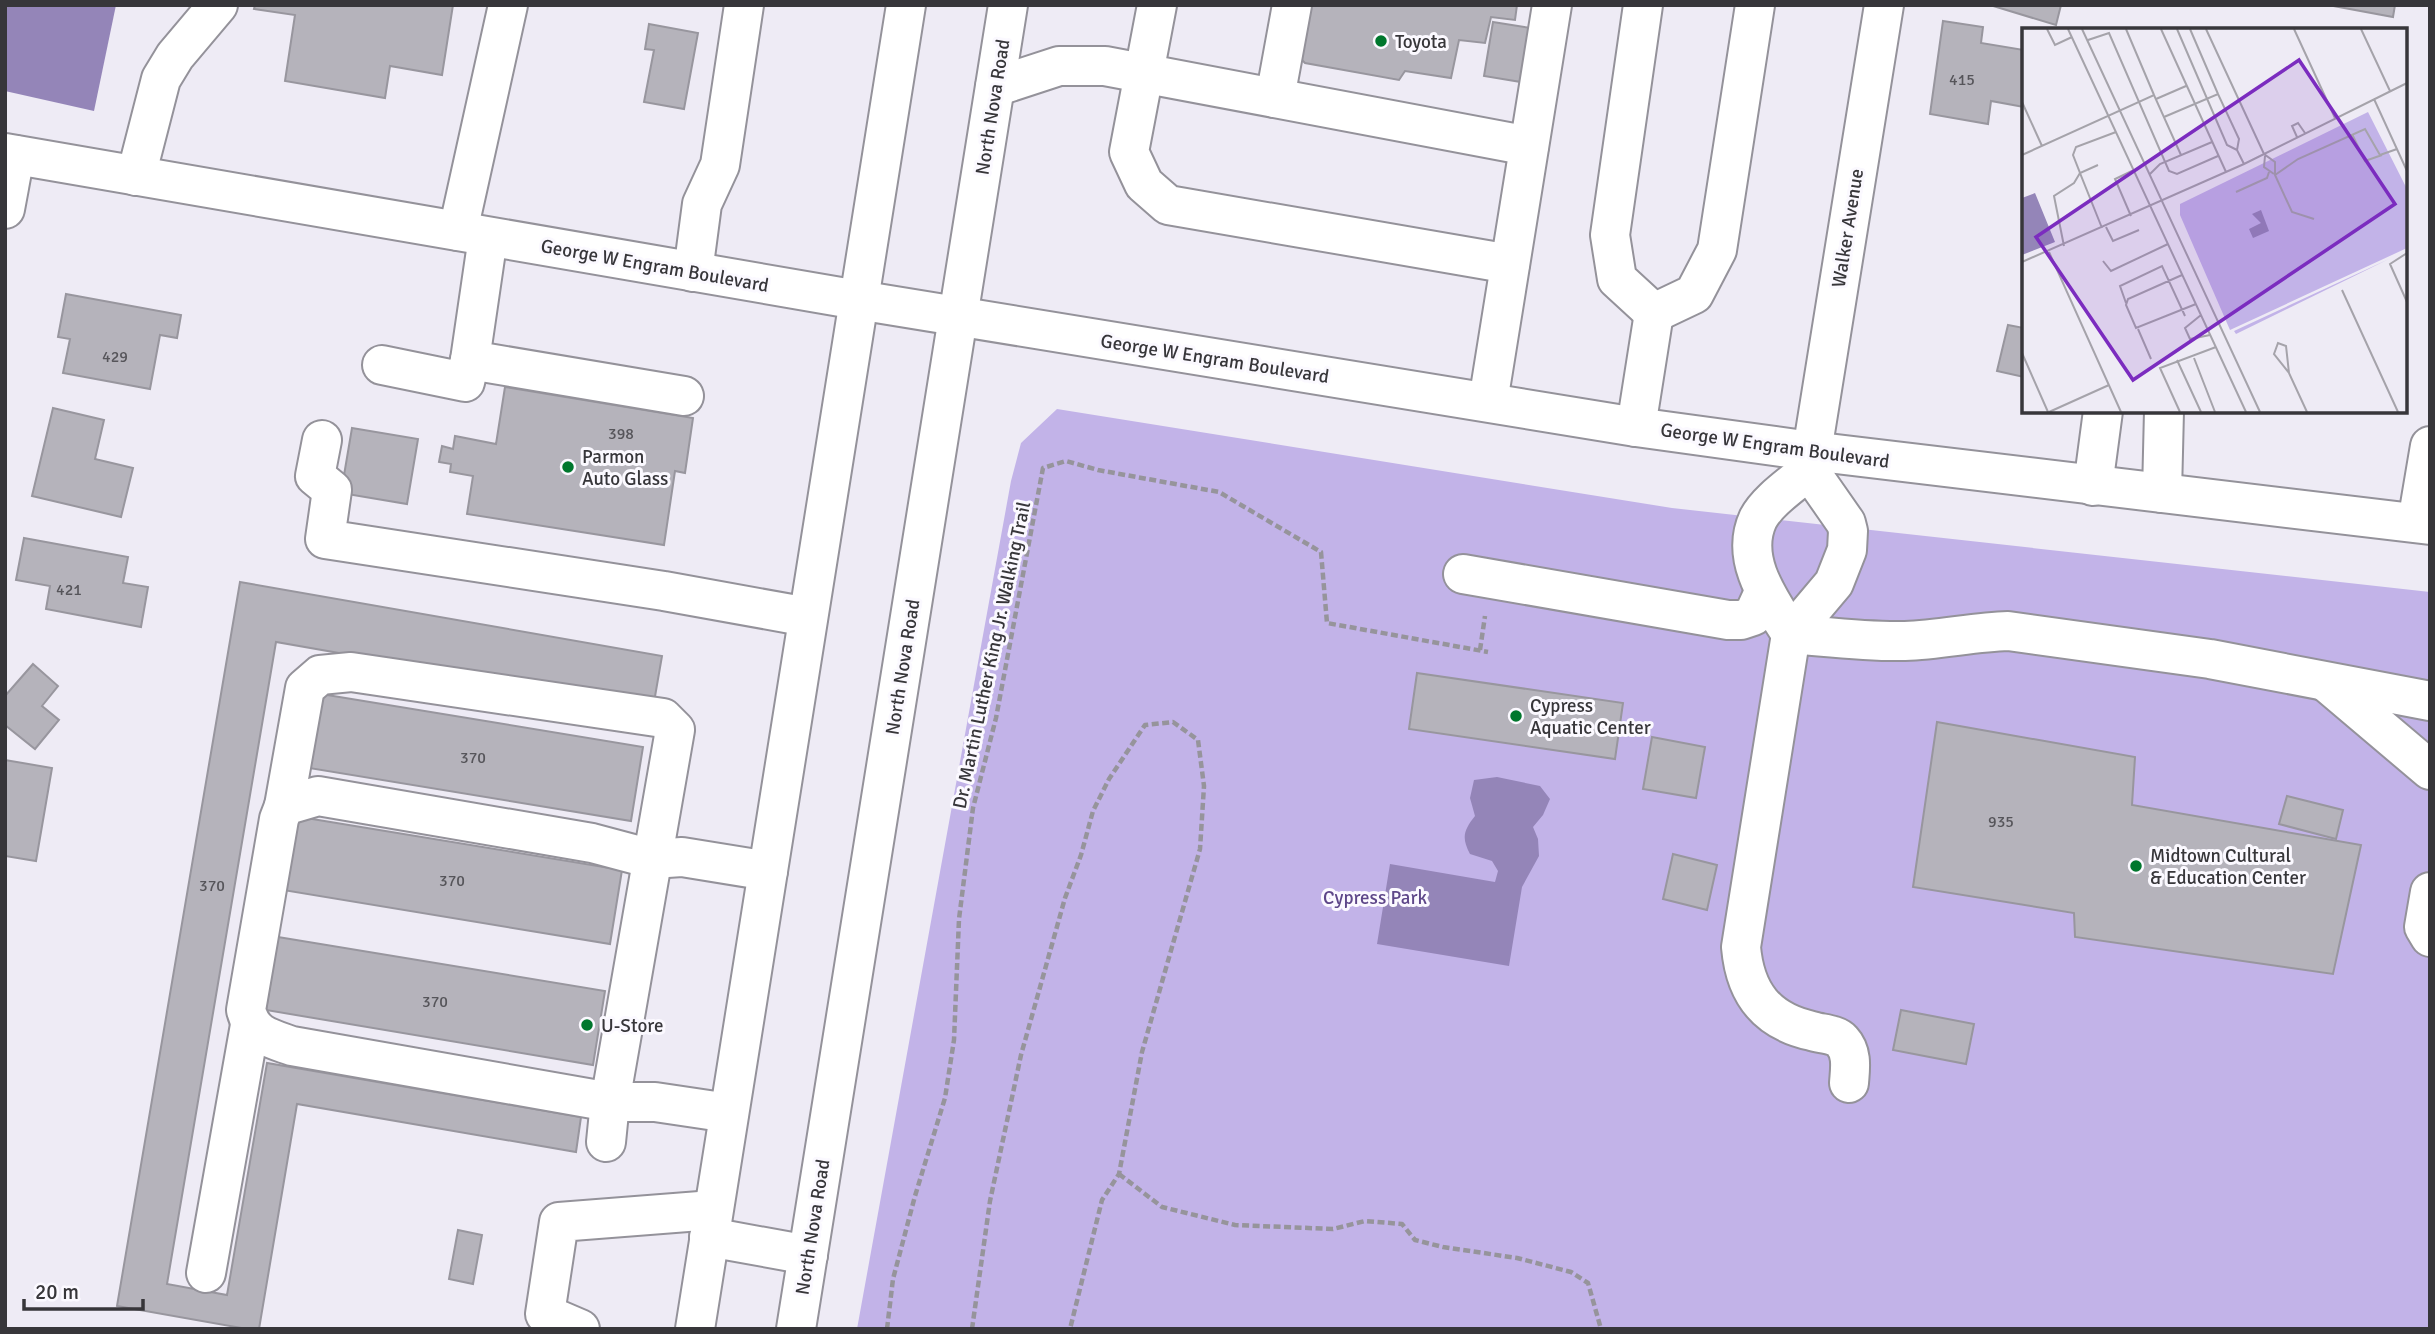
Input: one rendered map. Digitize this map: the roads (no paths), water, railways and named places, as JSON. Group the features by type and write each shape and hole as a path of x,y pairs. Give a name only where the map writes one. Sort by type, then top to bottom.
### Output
{"main road":[{"path":"136,176 161,79 175,55 218,5"},
{"path":"382,365 466,382 470,360 473,234 508,5"},
{"path":"693,272 702,204 720,164 744,5"},
{"path":"695,1329 906,5"},
{"name":"North Nova Road","path":"796,1329 1008,5"},
{"path":"1157,5 1129,152 1144,184 1168,205 1510,264"},
{"path":"1275,99 1292,5"},
{"path":"1488,402 1552,5"},
{"path":"1643,5 1610,235 1617,279 1654,313"},
{"path":"1654,313 1694,294 1717,250 1755,5"},
{"name":"Walker Avenue","path":"1810,461 1884,5"},
{"path":"995,87 1059,66 1105,66 1529,146"},
{"path":"5,209 10,154"},
{"name":"George W Engram Boulevard","path":"10,154 858,300 1636,426 1810,461 2162,493 2423,524"},
{"path":"1636,426 1654,313"},
{"path":"470,360 684,396"},
{"path":"2093,486 2103,413"},
{"path":"2162,493 2164,413"},
{"path":"322,440 315,476 332,490 326,539 664,591 808,617"},
{"path":"2423,524 2430,446"},
{"path":"1791,634 1764,592 1754,556 1753,537 1758,519 1810,461 1842,514 1848,531 1848,541 1843,564 1834,583 1791,634 1741,947 1743,968 1759,1002 1776,1018 1802,1029 1839,1038 1845,1044 1851,1060 1849,1083"},
{"path":"1463,574 1728,620 1753,616 1764,592"},
{"path":"1791,634 1875,641 2008,631 2210,659 2430,701"},
{"path":"206,1273 250,1025 246,1010 279,819 284,806 305,688 320,675 351,672 663,718 675,730 610,1102 606,1142"},
{"path":"2324,681 2430,770"},
{"path":"284,806 318,796 592,843 652,859 682,857 768,871"},
{"path":"2430,892 2424,927 2430,937"},
{"path":"250,1025 265,1036 292,1046 610,1102 655,1102 729,1113"},
{"path":"580,1329 545,1314 559,1222 711,1223 808,1255"}],"place":[{"name":"Toyota","path":"1381,41"},
{"name":"Parmon Auto Glass","path":"568,467"},
{"name":"Cypress Aquatic Center","path":"1516,716"},
{"name":"Midtown Cultural & Education Center","path":"2136,866"},
{"name":"U-Store","path":"587,1025"}],"park label":[{"name":"Cypress Park","path":"1375,897"}]}
